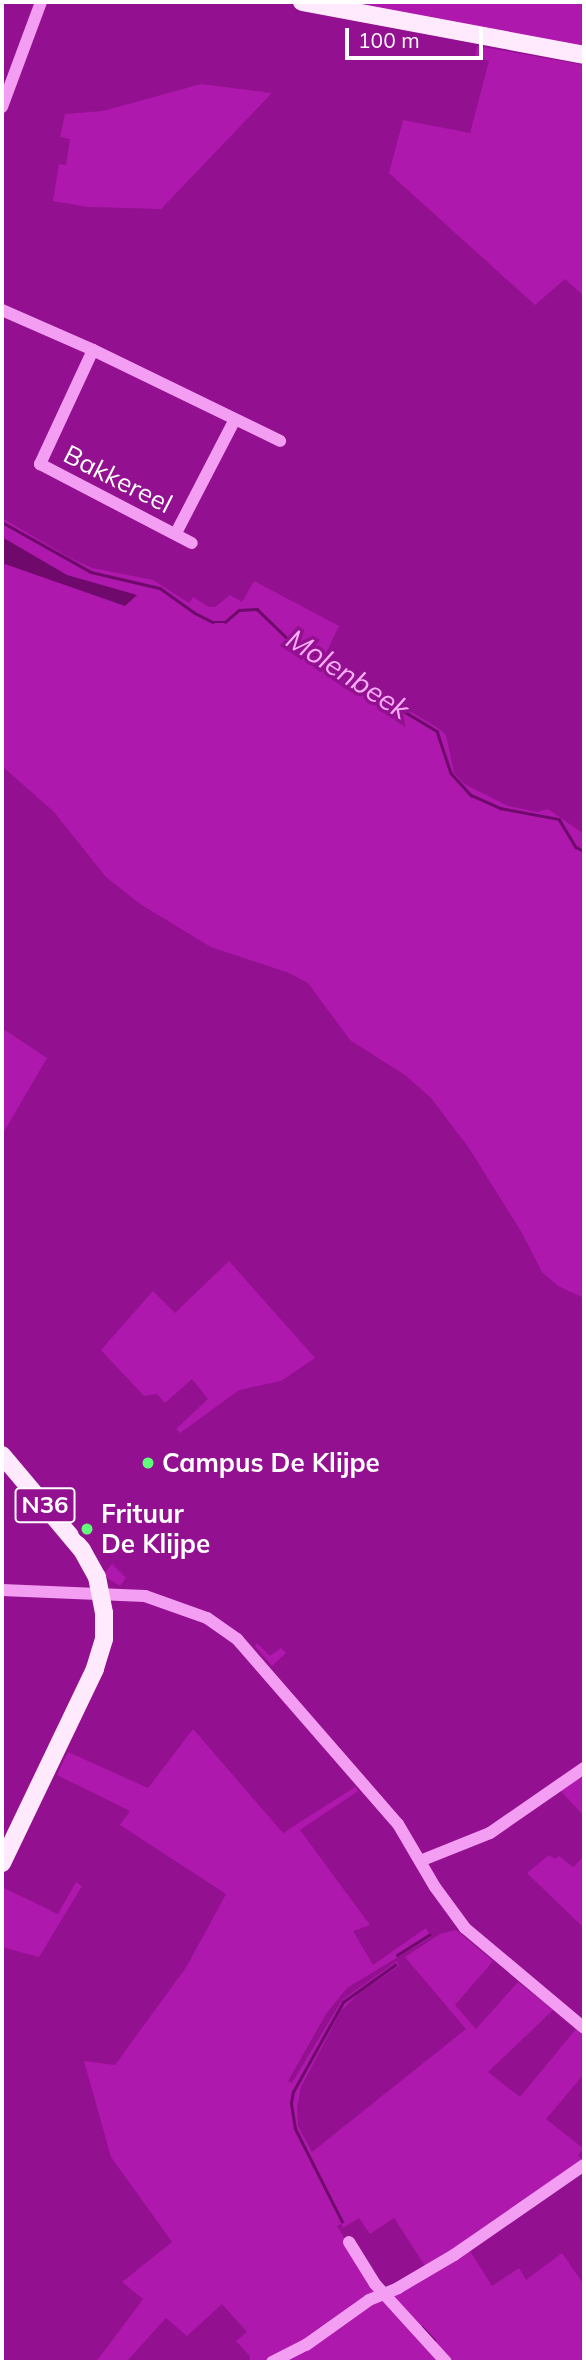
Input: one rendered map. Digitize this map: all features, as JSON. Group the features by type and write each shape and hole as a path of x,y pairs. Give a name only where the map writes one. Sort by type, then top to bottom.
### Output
{"main road":[{"path":"302,2 584,55"},
{"name":"N36","path":"2,1455 78,1544 97,1577 102,1595 104,1639 95,1669 2,1863"}],"street":[{"path":"2,107 41,2"},
{"path":"2,310 93,350 280,442"},
{"name":"Bakkereel","path":"93,350 40,464 191,543"},
{"name":"Bakkereel","path":"176,533 234,421"},
{"path":"2,1590 137,1595 183,1607 207,1618 237,1639 398,1824 441,1897 465,1928 584,2028"},
{"path":"420,1861 490,1833 584,1768"},
{"path":"272,2362 306,2345 369,2300 384,2295 454,2255 584,2165"},
{"path":"349,2242 384,2295 426,2337 446,2362"}],"shaded area":[{"path":"342,2 584,2 584,48"},
{"path":"477,46 584,65 584,296 565,279 535,305 389,173 403,120 470,133 489,61 475,57"},
{"path":"201,84 272,93 161,209 88,207 53,201 59,164 66,165 70,139 60,137 65,114 103,111"},
{"path":"2,518 92,568 153,580 189,603 193,597 209,607 215,607 230,595 242,602 254,581 339,626 325,655 353,676 441,730 446,735 454,773 464,784 508,806 538,812 548,809 584,834 584,1298 558,1286 542,1272 522,1233 469,1148 431,1098 405,1075 350,1040 308,983 289,973 211,947 140,904 106,877 54,812 2,766"},
{"path":"2,537 67,575 137,595 125,606 2,563"},
{"path":"2,1028 47,1058 2,1135"},
{"path":"229,1261 315,1358 281,1381 239,1390 180,1433 176,1429 208,1399 192,1379 165,1403 157,1394 144,1396 101,1350 153,1291 175,1313"},
{"path":"112,1564 126,1578 120,1586 107,1578 105,1572"},
{"path":"257,1643 270,1656 281,1648 286,1653 272,1666 255,1646"},
{"path":"193,1729 283,1833 355,1787 358,1791 300,1830 370,1925 353,1931 373,1965 426,1928 431,1937 347,1988 326,2014 288,2081 292,2083 342,2000 397,1961 399,1966 358,1994 341,2011 301,2087 297,2108 298,2126 312,2152 466,2029 405,1957 440,1934 456,1930 493,1961 455,2005 476,2029 518,1982 553,2010 488,2072 520,2097 576,2029 584,2036 584,2074 546,2119 584,2149 578,2155 584,2162 427,2269 394,2218 370,2234 359,2218 343,2228 341,2224 337,2226 377,2291 320,2333 267,2360 249,2361 250,2356 236,2341 247,2332 222,2304 187,2336 166,2318 126,2362 96,2362 143,2299 122,2282 172,2242 111,2157 84,2061 115,2065 187,1966 226,1894 120,1825 130,1811 57,1775 68,1752 148,1788"},
{"path":"579,1775 584,1781 584,1816 559,1789"},
{"path":"549,1855 555,1859 559,1856 573,1867 584,1856 584,1928 527,1873"},
{"path":"76,1882 82,1886 39,1957 2,1947 2,1887 58,1914"},
{"path":"470,2251 492,2286 519,2268 526,2280 562,2253 584,2285 584,2362 448,2362 393,2297"},
{"path":"380,2299 443,2362 280,2362"}],"waterway":[{"name":"Molenbeek","path":"2,522 91,572 160,588 195,613 213,622 225,622 239,610 257,609 291,642 332,663 355,682 437,731 451,773 471,795 500,808 559,819 576,847 584,851"},
{"path":"397,1955 429,1935"},
{"path":"342,2222 295,2129 291,2103 293,2092 343,2002 395,1965"},
{"path":"422,2327 434,2340"}],"place":[{"name":"Campus De Klijpe","path":"148,1463"},
{"name":"Frituur De Klijpe","path":"87,1529"}]}
